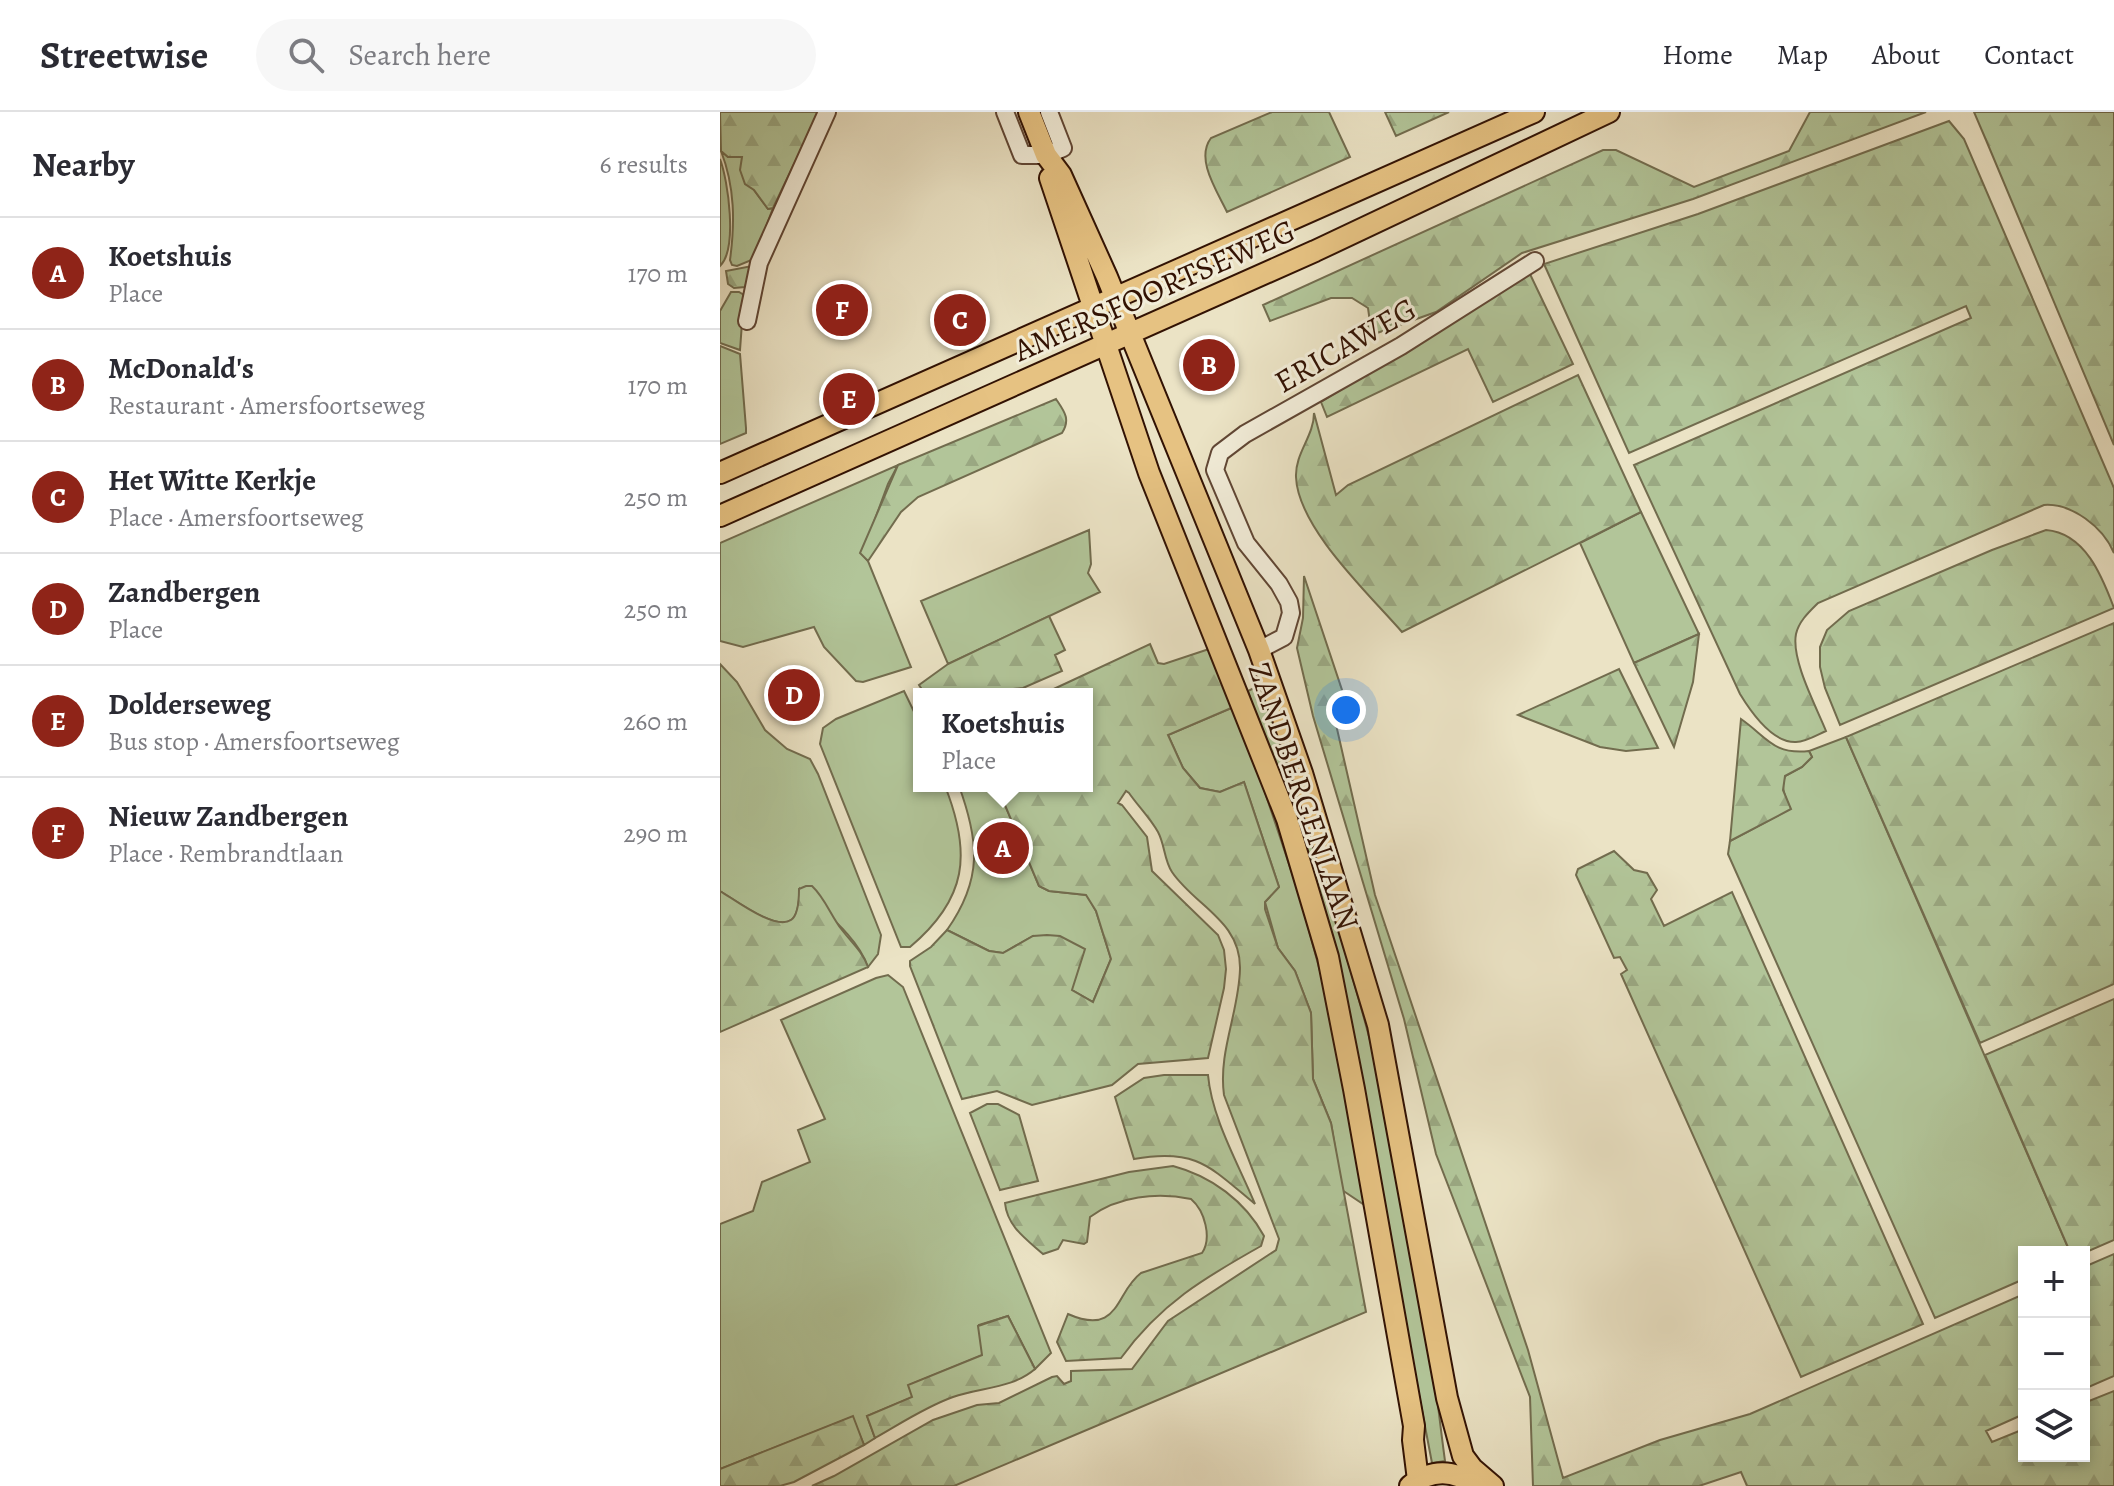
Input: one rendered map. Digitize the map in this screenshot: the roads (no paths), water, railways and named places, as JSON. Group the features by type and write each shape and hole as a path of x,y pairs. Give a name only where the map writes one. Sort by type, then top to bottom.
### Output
{"main road":[{"path":"1029,112 1046,155"},
{"name":"AMERSFOORTSEWEG","path":"720,473 1534,112"},
{"name":"AMERSFOORTSEWEG","path":"720,516 1315,251 1609,112"},
{"name":"ZANDBERGENLAAN","path":"1046,155 1061,175 1116,299 1259,650 1302,773 1378,1025 1447,1398 1469,1477"},
{"name":"ZANDBERGENLAAN","path":"1046,155 1047,170 1149,473 1287,819 1328,957 1414,1426 1413,1440 1421,1482"},
{"path":"1226,662 1259,650"},
{"path":"1421,1482 1447,1473 1493,1486"}],"street":[{"path":"747,321 759,263 827,112"},
{"path":"1005,112 1022,155 1046,155 1063,148 1049,112"},
{"name":"ERICAWEG","path":"1259,650 1284,637 1291,613 1289,602 1279,584 1246,543 1215,470 1220,453 1245,434 1401,346 1535,261"}],"place":[{"name":"Nieuw Zandbergen","path":"842,310"},
{"name":"Het Witte Kerkje","path":"960,320"},
{"name":"McDonald's","path":"1209,365"},
{"name":"Dolderseweg","path":"849,399"},
{"name":"Zandbergen","path":"794,695"},
{"name":"Koetshuis","path":"1003,848"}]}
